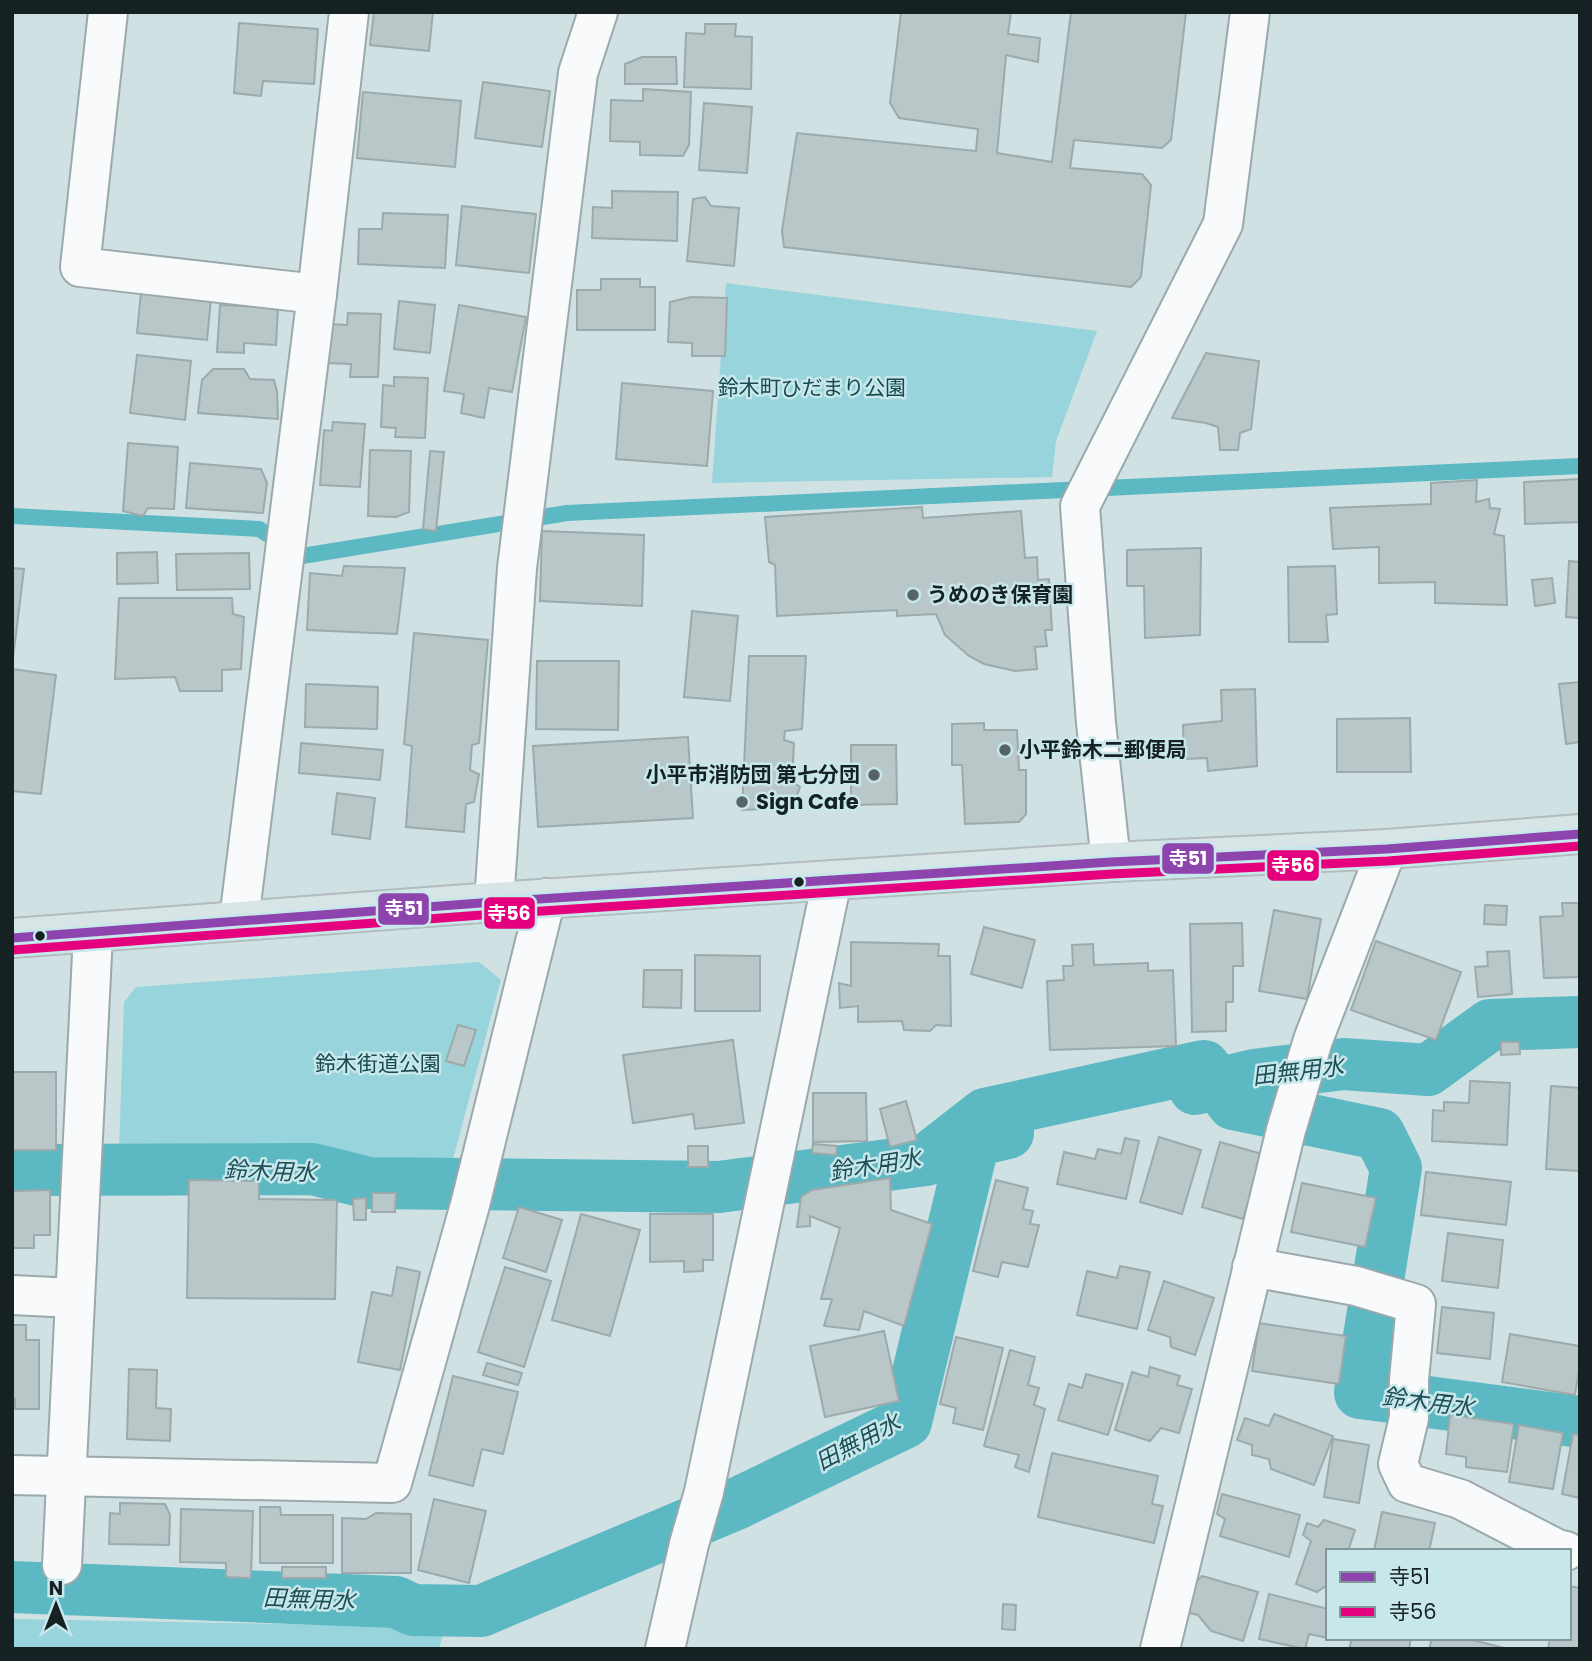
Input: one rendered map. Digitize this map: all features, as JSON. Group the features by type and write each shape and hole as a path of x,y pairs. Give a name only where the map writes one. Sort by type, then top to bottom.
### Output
{"main road":[{"path":"12,938 546,898 1111,862 1387,849 1580,834"}],"street":[{"path":"108,12 80,267 317,294"},
{"path":"239,920 317,294 349,12"},
{"path":"494,902 517,568 578,73 598,12"},
{"path":"1111,862 1096,723 1080,506 1223,223 1250,12"},
{"path":"1160,1649 1286,1130 1313,1040 1387,849"},
{"path":"665,1649 704,1492 832,880"},
{"path":"12,1475 392,1483 470,1205 546,898"},
{"path":"62,1565 93,934"},
{"path":"1252,1267 1371,1290 1416,1304 1409,1380 1409,1418 1398,1464 1407,1483 1460,1499 1557,1549"},
{"path":"12,1295 74,1298"}],"green space":[{"name":"鈴木町ひだまり公園","path":"726,283 1097,331 1056,441 1052,477 712,483"},
{"name":"鈴木街道公園","path":"479,962 501,980 453,1159 119,1152 124,1002 136,987"},
{"path":"12,1619 445,1627 439,1649 12,1649"}],"building":[{"path":"374,12 433,12 429,51 370,45"},
{"path":"901,12 1011,12 1008,34 1040,38 1038,62 1006,55 997,153 1052,162 1071,12 1186,12 1171,140 1162,148 1074,140 1070,168 1142,174 1151,185 1141,277 1131,287 784,247 782,231 797,133 976,151 978,129 899,118 890,103"},
{"path":"239,23 318,29 314,84 263,81 261,96 234,93"},
{"path":"705,24 736,24 735,36 752,37 751,89 684,87 686,33 705,34"},
{"path":"642,57 676,57 677,84 625,84 625,64"},
{"path":"483,82 550,91 542,147 475,138"},
{"path":"643,89 691,92 689,145 683,156 640,155 640,142 610,141 611,100 643,101"},
{"path":"363,92 461,101 455,167 357,158"},
{"path":"704,103 752,107 747,173 699,170"},
{"path":"612,191 678,192 677,241 592,238 593,207 612,208"},
{"path":"705,197 711,206 739,208 734,266 687,261 693,199"},
{"path":"462,206 536,214 529,273 456,265"},
{"path":"383,213 448,215 445,268 358,264 359,229 382,229"},
{"path":"601,279 640,279 640,287 655,287 655,330 577,330 577,290 601,290"},
{"path":"141,292 211,299 207,340 137,333"},
{"path":"691,297 727,298 725,356 692,356 692,343 668,342 670,302"},
{"path":"399,301 435,305 430,353 394,349"},
{"path":"220,305 278,308 276,345 244,343 244,353 217,352"},
{"path":"459,305 526,317 512,392 489,388 484,418 461,413 464,394 444,391"},
{"path":"348,313 381,314 378,377 350,377 351,364 327,363 329,324 347,325"},
{"path":"1206,353 1259,361 1251,429 1240,433 1238,450 1220,450 1218,427 1172,418"},
{"path":"137,355 191,361 185,420 130,413"},
{"path":"213,369 244,369 250,379 274,380 278,419 198,413 202,380"},
{"path":"394,377 428,378 425,438 395,437 396,428 381,427 383,385 394,386"},
{"path":"622,383 713,391 707,466 616,459"},
{"path":"333,422 365,424 360,487 320,485 324,430 332,431"},
{"path":"128,443 178,447 174,509 148,508 143,516 123,511"},
{"path":"370,450 411,451 409,512 396,517 368,516"},
{"path":"430,451 444,452 436,531 423,529"},
{"path":"190,463 261,469 267,483 263,513 186,508"},
{"path":"1580,479 1580,522 1525,524 1524,482"},
{"path":"1477,480 1476,502 1489,499 1490,508 1500,509 1494,534 1504,536 1507,605 1435,603 1435,582 1379,583 1379,547 1333,549 1330,508 1431,504 1431,483"},
{"name":"うめのき保育園","path":"922,507 923,518 1021,511 1025,558 1037,557 1038,580 1049,579 1052,630 1045,630 1047,646 1035,647 1037,669 1015,671 984,664 969,656 945,635 936,614 897,616 897,610 777,616 775,565 769,562 765,517"},
{"path":"542,531 644,535 642,606 540,601"},
{"path":"1201,548 1200,635 1145,638 1144,586 1127,586 1127,550"},
{"path":"157,552 158,583 117,584 117,553"},
{"path":"249,553 250,589 177,590 176,554"},
{"path":"1569,561 1580,562 1580,618 1566,617"},
{"path":"344,566 405,568 397,634 307,630 310,573 342,576"},
{"path":"1335,566 1337,614 1326,615 1328,642 1289,642 1288,567"},
{"path":"12,568 24,569 13,658 12,658"},
{"path":"1552,578 1555,603 1535,606 1532,580"},
{"path":"119,598 232,598 233,614 244,617 241,669 222,670 222,691 180,691 175,677 115,679"},
{"path":"692,611 738,616 730,701 684,697"},
{"path":"414,633 488,640 479,743 472,745 470,770 479,774 474,802 466,804 464,832 406,827 412,746 404,744"},
{"path":"749,656 806,656 802,729 785,731 784,740 794,743 792,781 800,787 792,808 742,810"},
{"path":"537,661 619,661 618,730 536,729"},
{"path":"12,669 56,675 41,794 12,791"},
{"path":"1580,682 1580,742 1566,744 1559,684"},
{"path":"306,684 378,687 377,729 305,727"},
{"path":"1255,689 1257,766 1208,771 1207,758 1184,759 1183,725 1222,721 1221,690"},
{"path":"1410,718 1411,772 1337,772 1337,719"},
{"path":"984,723 984,730 1017,730 1019,770 1026,770 1026,814 1019,822 965,824 962,765 952,765 952,724"},
{"path":"688,737 693,818 538,827 533,746"},
{"path":"301,743 383,750 380,780 299,773"},
{"name":"小平市消防団 第七分団","path":"851,745 896,745 897,804 851,805"},
{"path":"337,793 375,798 370,839 332,834"},
{"path":"1562,903 1580,903 1580,977 1544,978 1540,917 1563,916"},
{"path":"1485,905 1507,906 1506,925 1484,924"},
{"path":"1274,910 1321,919 1307,999 1259,991"},
{"path":"1242,923 1243,966 1233,966 1233,1002 1226,1002 1226,1031 1192,1032 1190,924"},
{"path":"984,927 1035,940 1022,988 971,974"},
{"path":"1376,941 1461,972 1436,1040 1351,1010"},
{"path":"851,942 939,944 938,956 950,956 951,1026 936,1025 930,1031 904,1030 902,1021 858,1022 858,1006 840,1008 839,983 851,986"},
{"path":"1093,944 1094,965 1148,963 1148,971 1173,970 1176,1046 1050,1050 1047,981 1064,980 1063,966 1073,966 1072,945"},
{"path":"1509,951 1512,994 1478,997 1475,967 1488,966 1487,952"},
{"path":"695,955 760,956 760,1011 695,1011"},
{"path":"644,970 682,970 681,1008 643,1007"},
{"path":"458,1025 476,1030 464,1066 446,1061"},
{"path":"733,1040 744,1123 695,1129 693,1114 633,1123 623,1055"},
{"path":"1501,1042 1519,1042 1520,1054 1501,1055"},
{"path":"12,1072 56,1072 56,1150 12,1150"},
{"path":"1470,1081 1510,1083 1507,1145 1432,1141 1433,1110 1444,1111 1444,1102 1469,1103"},
{"path":"1551,1086 1580,1088 1580,1171 1546,1169"},
{"path":"813,1093 866,1093 867,1141 813,1142"},
{"path":"906,1101 917,1140 890,1147 880,1109"},
{"path":"1159,1137 1201,1150 1182,1214 1140,1202"},
{"path":"1125,1138 1139,1141 1126,1199 1057,1184 1064,1152 1095,1159 1098,1149 1121,1154"},
{"path":"1220,1142 1262,1154 1243,1219 1202,1207"},
{"path":"813,1144 837,1146 836,1155 812,1153"},
{"path":"688,1146 708,1146 708,1167 688,1167"},
{"path":"1426,1172 1511,1182 1506,1225 1421,1215"},
{"path":"890,1178 891,1210 932,1224 904,1326 864,1311 859,1330 824,1326 832,1299 821,1299 840,1228 810,1216 810,1226 797,1227 801,1197 812,1190"},
{"path":"189,1180 259,1181 259,1199 337,1200 335,1299 187,1298"},
{"path":"996,1180 1028,1188 1023,1209 1033,1211 1030,1224 1039,1225 1028,1267 1002,1262 998,1277 973,1271"},
{"path":"1302,1183 1376,1198 1365,1247 1291,1232"},
{"path":"50,1190 50,1235 34,1235 34,1248 12,1248 12,1191"},
{"path":"372,1193 396,1193 395,1212 372,1212"},
{"path":"366,1198 366,1220 354,1220 353,1199"},
{"path":"519,1207 562,1220 546,1272 503,1258"},
{"path":"581,1214 640,1230 610,1336 552,1320"},
{"path":"650,1214 713,1214 713,1260 703,1260 703,1271 684,1272 684,1261 650,1262"},
{"path":"1448,1233 1503,1240 1498,1288 1442,1281"},
{"path":"1120,1266 1150,1272 1137,1329 1077,1315 1087,1271 1117,1278"},
{"path":"397,1267 420,1272 400,1370 358,1362 372,1292 392,1296"},
{"path":"505,1267 551,1281 524,1367 478,1352"},
{"path":"1164,1281 1214,1298 1195,1355 1171,1347 1170,1337 1148,1330"},
{"path":"1442,1307 1494,1313 1490,1359 1437,1353"},
{"path":"1259,1323 1346,1336 1339,1384 1252,1371"},
{"path":"12,1325 26,1325 26,1340 39,1340 39,1409 15,1409 15,1399 12,1399"},
{"path":"884,1331 899,1401 825,1417 810,1346"},
{"path":"1510,1334 1580,1346 1575,1395 1502,1382"},
{"path":"956,1337 1003,1348 983,1430 953,1423 956,1408 940,1404"},
{"path":"1010,1350 1035,1357 1028,1385 1039,1388 1034,1405 1045,1409 1029,1472 1015,1467 1019,1455 984,1446"},
{"path":"487,1363 522,1373 518,1385 483,1375"},
{"path":"1150,1367 1180,1376 1177,1385 1192,1389 1179,1433 1161,1428 1150,1441 1115,1430 1132,1372 1148,1377"},
{"path":"129,1369 157,1370 156,1408 171,1409 170,1441 127,1439"},
{"path":"1086,1374 1123,1384 1108,1435 1058,1420 1069,1384 1082,1388"},
{"path":"453,1376 518,1392 503,1454 482,1449 473,1486 429,1475"},
{"path":"1274,1414 1333,1436 1314,1485 1271,1469 1269,1459 1252,1455 1252,1445 1237,1440 1245,1418 1269,1426"},
{"path":"1450,1415 1514,1424 1507,1472 1466,1467 1466,1457 1446,1454"},
{"path":"1519,1425 1563,1433 1553,1489 1509,1482"},
{"path":"1573,1434 1580,1435 1580,1498 1562,1494"},
{"path":"1333,1439 1369,1445 1359,1503 1324,1497"},
{"path":"1052,1453 1158,1476 1152,1504 1163,1506 1154,1543 1038,1517"},
{"path":"1222,1494 1300,1515 1289,1557 1220,1536 1225,1519 1217,1514"},
{"path":"434,1499 486,1511 469,1583 418,1570"},
{"path":"120,1503 165,1504 170,1515 169,1545 109,1544 110,1513 120,1514"},
{"path":"260,1507 280,1507 281,1515 333,1515 333,1563 260,1563"},
{"path":"181,1509 253,1511 251,1578 226,1577 226,1563 180,1562"},
{"path":"1382,1512 1435,1523 1429,1549 1374,1549"},
{"path":"376,1513 411,1514 411,1573 342,1573 342,1518 366,1519"},
{"path":"1324,1520 1355,1530 1349,1549 1326,1549 1326,1588 1317,1592 1296,1584 1311,1541 1303,1535 1307,1523 1318,1527"},
{"path":"282,1567 326,1567 326,1578 282,1578"},
{"path":"1202,1576 1258,1592 1243,1641 1211,1631 1198,1615 1185,1612 1190,1587"},
{"path":"1571,1586 1580,1588 1580,1649 1548,1649 1550,1640 1571,1640"},
{"path":"1269,1594 1326,1608 1326,1638 1309,1634 1305,1649 1259,1639"},
{"path":"1003,1604 1016,1605 1015,1630 1002,1629"},
{"path":"1351,1640 1411,1640 1409,1649 1349,1649"},
{"path":"1431,1640 1473,1640 1508,1649 1429,1649"}],"waterway":[{"path":"12,516 259,529 302,556 567,513 1580,466"},
{"name":"田無用水","path":"1195,1089 1254,1075 1344,1064 1428,1070 1490,1025 1580,1022"},
{"name":"鈴木用水","path":"12,1170 312,1169 369,1183 719,1187 926,1160 985,1114 1204,1066 1233,1104 1379,1134 1396,1168 1360,1393 1580,1422"},
{"name":"田無用水","path":"12,1587 396,1602 413,1610 481,1611 736,1504 906,1422 974,1141 1008,1133"}],"transit line":[{"name":"寺51","path":"12,938 494,902 1111,862 1387,849 1580,834"},
{"name":"寺56","path":"13,950 495,914 1112,874 1388,861 1580,846"}],"place":[{"name":"うめのき保育園","path":"913,595"},
{"name":"小平鈴木二郵便局","path":"1005,750"},
{"name":"小平市消防団 第七分団","path":"874,775"},
{"name":"Sign Cafe","path":"742,802"}]}
